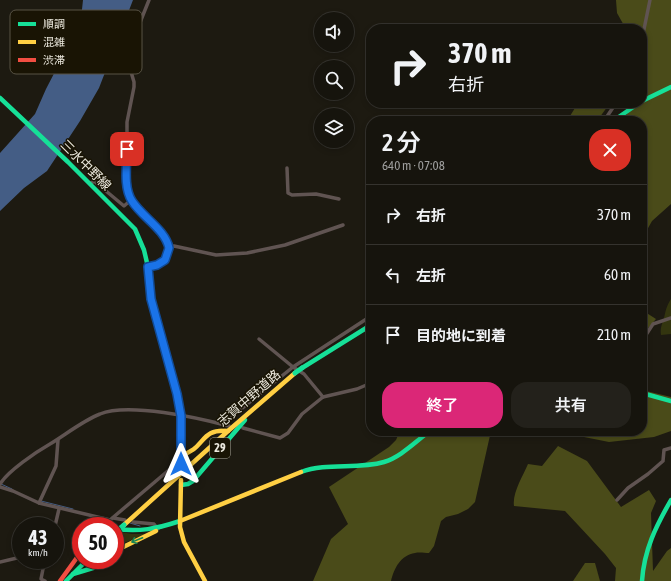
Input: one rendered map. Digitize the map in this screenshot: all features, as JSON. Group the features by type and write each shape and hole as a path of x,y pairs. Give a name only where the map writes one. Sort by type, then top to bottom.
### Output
{"main road":[{"path":"647,98 671,87"},
{"name":"三水中野線","path":"0,98 68,162 135,229 144,250 148,267 151,299 177,394 181,416 181,465"},
{"path":"620,116 631,108"},
{"path":"127,171 127,188 131,200 161,232 169,248 165,260 157,265 148,267"},
{"name":"志賀中野道路","path":"124,523 227,427 256,406 299,371 366,328"},
{"path":"647,394 671,401"},
{"name":"29","path":"124,547 180,521 181,483 190,483 196,478 256,406"},
{"name":"29","path":"181,455 192,452 211,431 227,427"},
{"path":"205,581 184,542 180,521 304,471 322,467 369,465 384,462 395,457 423,436"},
{"path":"642,581 642,566 646,549 671,500"},
{"name":"29","path":"124,531 141,532 158,530"},
{"path":"60,581 72,564"},
{"path":"66,581 78,569"},
{"path":"73,574 90,569"}],"street":[{"path":"142,18 149,0"},
{"path":"645,24 650,0"},
{"path":"127,171 127,122 134,87 132,74"},
{"path":"287,168 288,194 292,196 316,194 339,199"},
{"path":"90,184 94,181 124,206 131,200"},
{"path":"169,248 174,246 216,255 247,253 285,245 343,225"},
{"path":"647,333 653,324 671,318"},
{"path":"0,483 3,478 43,448 98,414 110,411 140,410 181,416 227,427 236,414 293,367 366,319"},
{"path":"259,339 293,367 304,374 323,397"},
{"path":"243,428 280,438 288,433 302,414 323,397 357,389 366,385"},
{"path":"39,503 56,466 58,440"},
{"path":"617,500 628,488 663,461 664,450 671,448"},
{"path":"113,517 176,464 181,465"},
{"path":"0,487 39,503 94,517"},
{"path":"57,517 59,509"},
{"path":"133,522 154,524 158,530"},
{"path":"0,562 12,559"},
{"path":"44,569 41,579 45,581"}],"green space":[{"path":"671,299 671,334 661,335 661,326 666,308"},
{"path":"124,533 148,534 124,543"}],"shaded area":[{"path":"616,0 671,0 671,204 652,221 647,230 647,116 625,116 632,108 647,108 647,24 623,24 617,13"},
{"path":"575,108 606,108 601,116 570,116"},
{"path":"647,313 656,319 647,329"},
{"path":"647,391 671,397 671,431 654,437 609,442 579,436 647,436"},
{"path":"398,436 490,436 475,502 468,509 458,514 446,517 441,521 434,546 429,553 417,553 406,556 396,567 391,581 313,581 331,539 348,524 329,487 389,447"},
{"path":"558,446 587,461 621,507 649,490 656,501 651,513 653,571 667,551 671,548 671,581 615,581 616,568 565,511 514,506 516,490 528,464 542,466"},
{"path":"585,563 595,563 600,581 573,581"}],"water":[{"path":"83,0 133,0 129,10 82,10"},
{"path":"54,74 104,74 99,88 80,121 47,171 24,188 0,211 0,153 35,114"}],"waterway":[{"path":"1,484 12,489"},
{"path":"41,501 73,509"},
{"path":"130,523 140,526"}],"traffic: fast":[{"path":"647,99 671,87"},
{"path":"0,98 68,162 135,229 144,250 148,267 151,299 177,394 181,416 181,467"},
{"path":"620,116 632,108"},
{"path":"302,368 366,328"},
{"path":"295,373 302,368"},
{"path":"647,394 671,401"},
{"path":"181,485 188,484 193,481 245,420"},
{"path":"301,472 321,467 363,466 384,462 402,453 424,436"},
{"path":"642,581 648,549 660,519 671,500"},
{"path":"124,530 148,529 180,521"},
{"path":"66,581 78,569"},
{"path":"73,574 90,569"}],"traffic: slow":[{"path":"124,525 295,373"},
{"path":"181,455 195,448 212,433 228,431"},
{"path":"180,521 301,472"},
{"path":"181,480 180,527 184,542 205,581"},
{"path":"124,547 156,531"}],"traffic: jam":[{"path":"127,171 127,183 130,198 136,207 158,230 164,238 167,246 167,254 162,261 148,267"},
{"path":"60,581 72,564"}],"route":[{"path":"127,149 127,188 131,200 161,232 169,248 165,260 157,265 148,267 151,299 177,394 181,416 181,464"}]}
